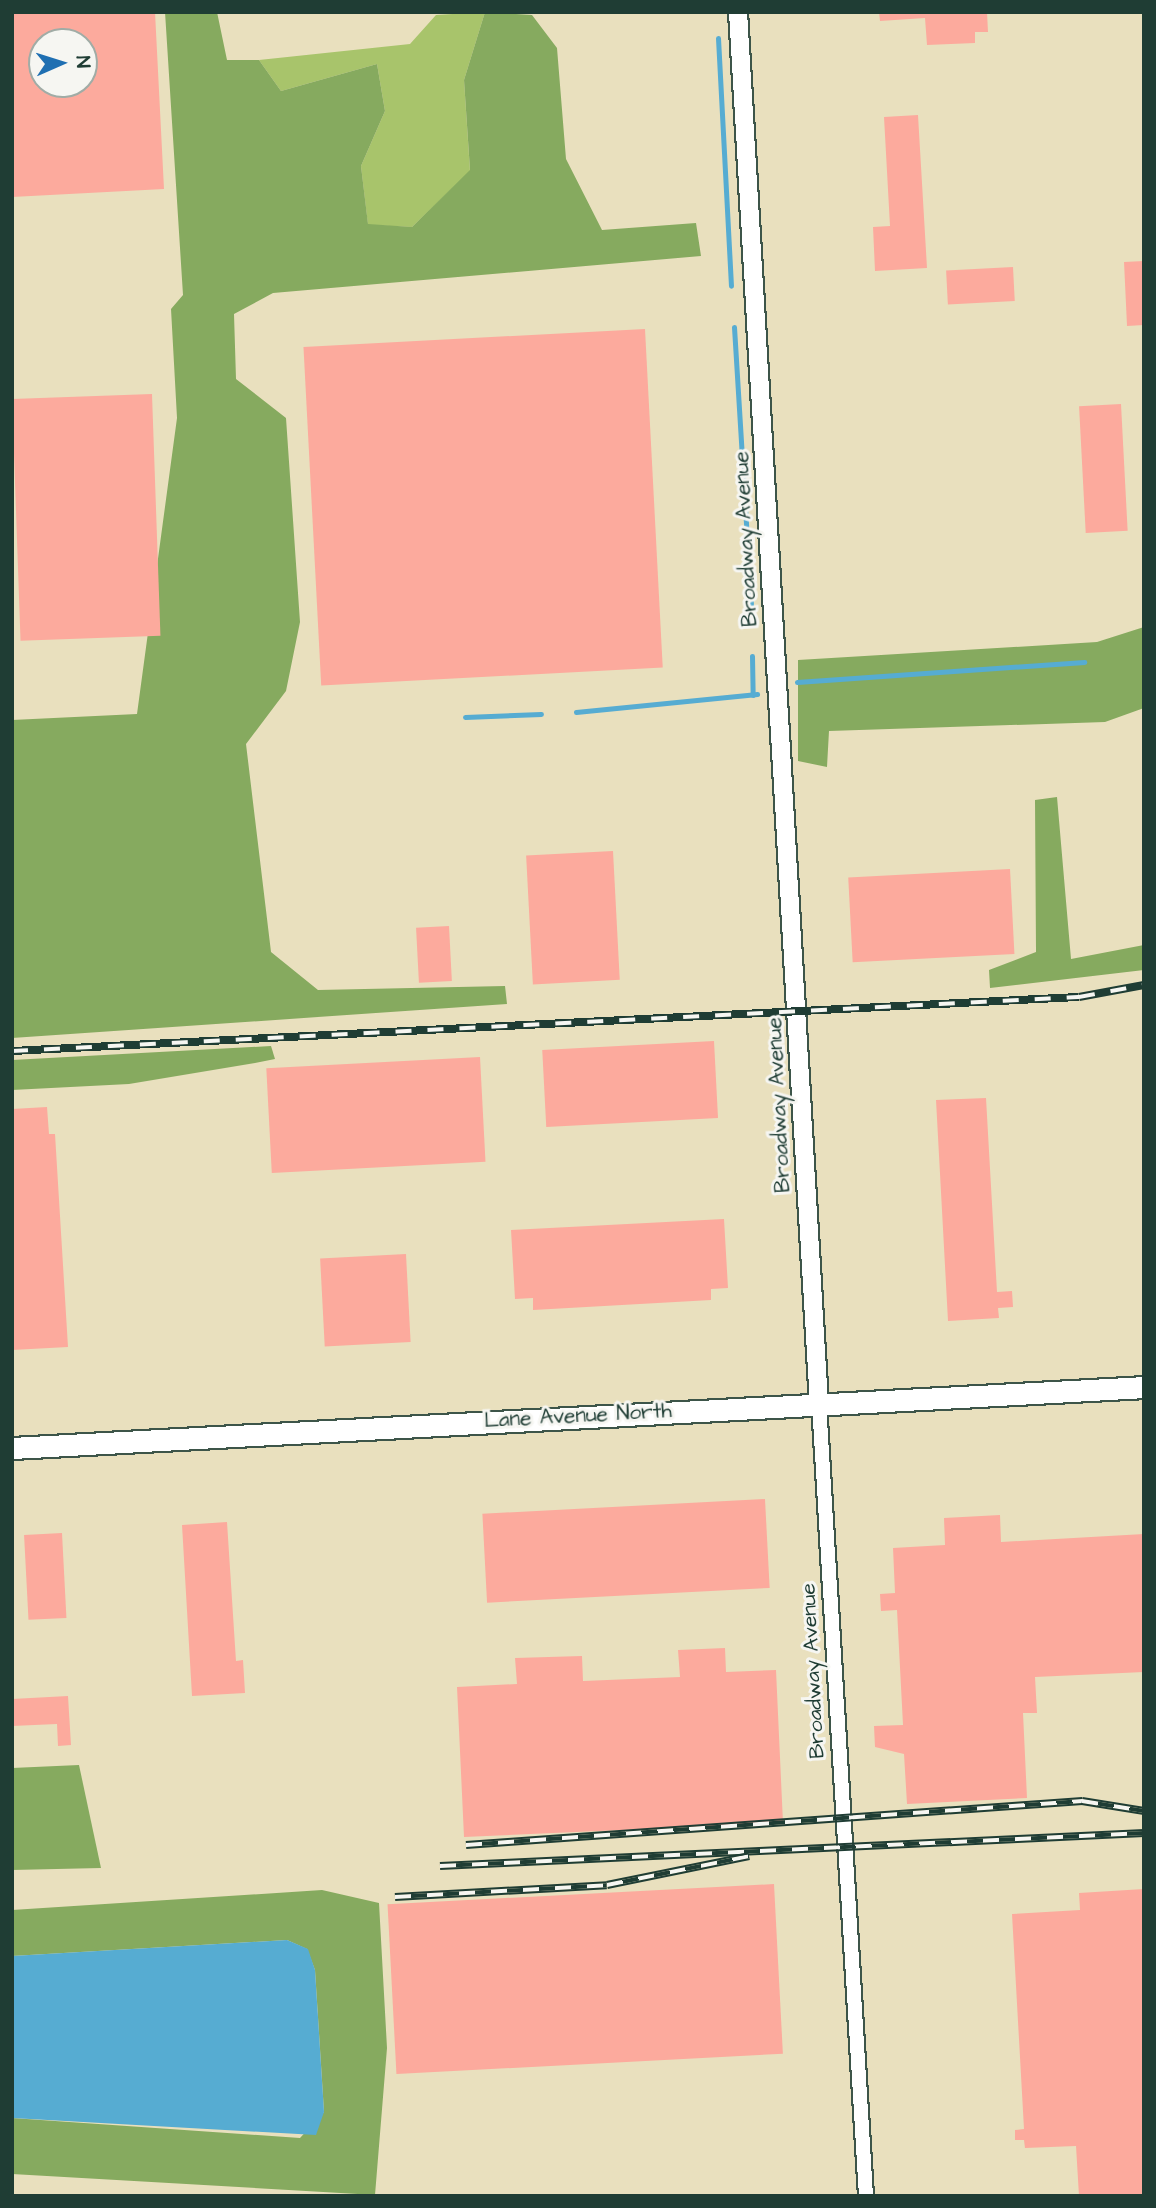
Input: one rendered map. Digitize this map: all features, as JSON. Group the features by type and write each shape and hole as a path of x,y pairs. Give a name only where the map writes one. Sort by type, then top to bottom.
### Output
{"main road":[{"name":"Lane Avenue North","path":"12,1448 1144,1387"}],"street":[{"name":"Broadway Avenue","path":"738,12 866,2196"}],"green space":[{"path":"165,12 217,12 227,60 259,60 281,91 377,64 385,111 361,166 368,224 412,227 470,170 464,80 485,12 532,15 557,48 566,159 602,230 696,223 701,256 273,293 234,314 236,379 286,418 300,622 286,691 246,744 271,952 318,990 505,986 507,1004 12,1038 12,720 137,714 177,418 171,309 183,295"},
{"path":"485,12 464,80 470,171 412,227 368,225 361,166 385,111 377,64 281,91 259,60 410,44 436,15"},
{"path":"1144,627 1144,708 1105,722 829,731 827,767 798,761 798,660 1097,642"},
{"path":"1057,797 1071,959 1144,945 1144,970 990,988 989,970 1036,952 1035,800"},
{"path":"271,1046 275,1059 255,1063 129,1084 12,1090 12,1060"},
{"path":"79,1765 101,1868 12,1870 12,1768"},
{"path":"322,1890 379,1903 387,2048 375,2195 12,2174 12,2118 300,2138 324,2112 315,1970 307,1949 287,1940 12,1956 12,1910"}],"water":[{"path":"287,1940 308,1949 315,1970 324,2112 316,2135 12,2118 12,1956"}],"building":[{"path":"12,12 155,12 164,189 12,197"},
{"path":"879,12 987,12 988,32 975,32 975,43 927,45 925,18 880,21"},
{"path":"918,115 927,268 875,271 873,227 890,226 884,117"},
{"path":"1144,261 1144,325 1127,326 1124,262"},
{"path":"1013,267 1015,301 948,304 946,271"},
{"path":"645,329 663,668 321,685 303,347"},
{"path":"152,394 160,636 21,641 12,399"},
{"path":"1121,404 1128,531 1086,533 1079,406"},
{"path":"613,851 620,980 533,984 526,856"},
{"path":"1010,869 1014,954 853,962 848,877"},
{"path":"449,926 452,981 419,983 416,928"},
{"path":"714,1041 718,1118 546,1127 542,1050"},
{"path":"480,1057 485,1162 272,1173 266,1068"},
{"path":"986,1098 997,1292 1012,1291 1013,1307 998,1308 999,1318 948,1321 936,1100"},
{"path":"47,1107 49,1134 55,1134 68,1347 12,1350 12,1109"},
{"path":"724,1219 728,1288 711,1289 711,1300 533,1310 533,1298 515,1299 511,1230"},
{"path":"406,1254 411,1342 325,1346 320,1259"},
{"path":"765,1499 770,1588 487,1603 482,1514"},
{"path":"1000,1515 1001,1542 1144,1534 1144,1672 1035,1677 1037,1713 1023,1713 1027,1798 907,1804 904,1754 875,1747 874,1726 903,1725 897,1610 881,1611 880,1594 895,1593 893,1548 945,1545 944,1518"},
{"path":"227,1522 236,1661 243,1660 245,1693 192,1696 182,1525"},
{"path":"62,1533 66,1618 29,1620 24,1535"},
{"path":"725,1648 726,1672 776,1670 783,1823 464,1837 457,1687 517,1684 515,1658 582,1656 583,1681 680,1677 678,1650"},
{"path":"68,1696 71,1745 58,1746 57,1724 12,1726 12,1699"},
{"path":"774,1884 783,2054 396,2074 388,1904"},
{"path":"1144,1889 1144,2196 1079,2196 1076,2146 1025,2148 1024,2140 1015,2140 1015,2130 1024,2129 1012,1914 1080,1910 1079,1893"}],"waterway":[{"path":"718,38 731,286"},
{"path":"734,327 751,607"},
{"path":"752,656 753,695"},
{"path":"797,682 1084,662"},
{"path":"576,712 757,694"},
{"path":"465,717 541,714"}],"railway":[{"path":"12,1051 1079,997 1144,985"},
{"path":"466,1845 1082,1801 1144,1811"},
{"path":"440,1866 1144,1833"},
{"path":"395,1897 607,1885 749,1856"}]}
